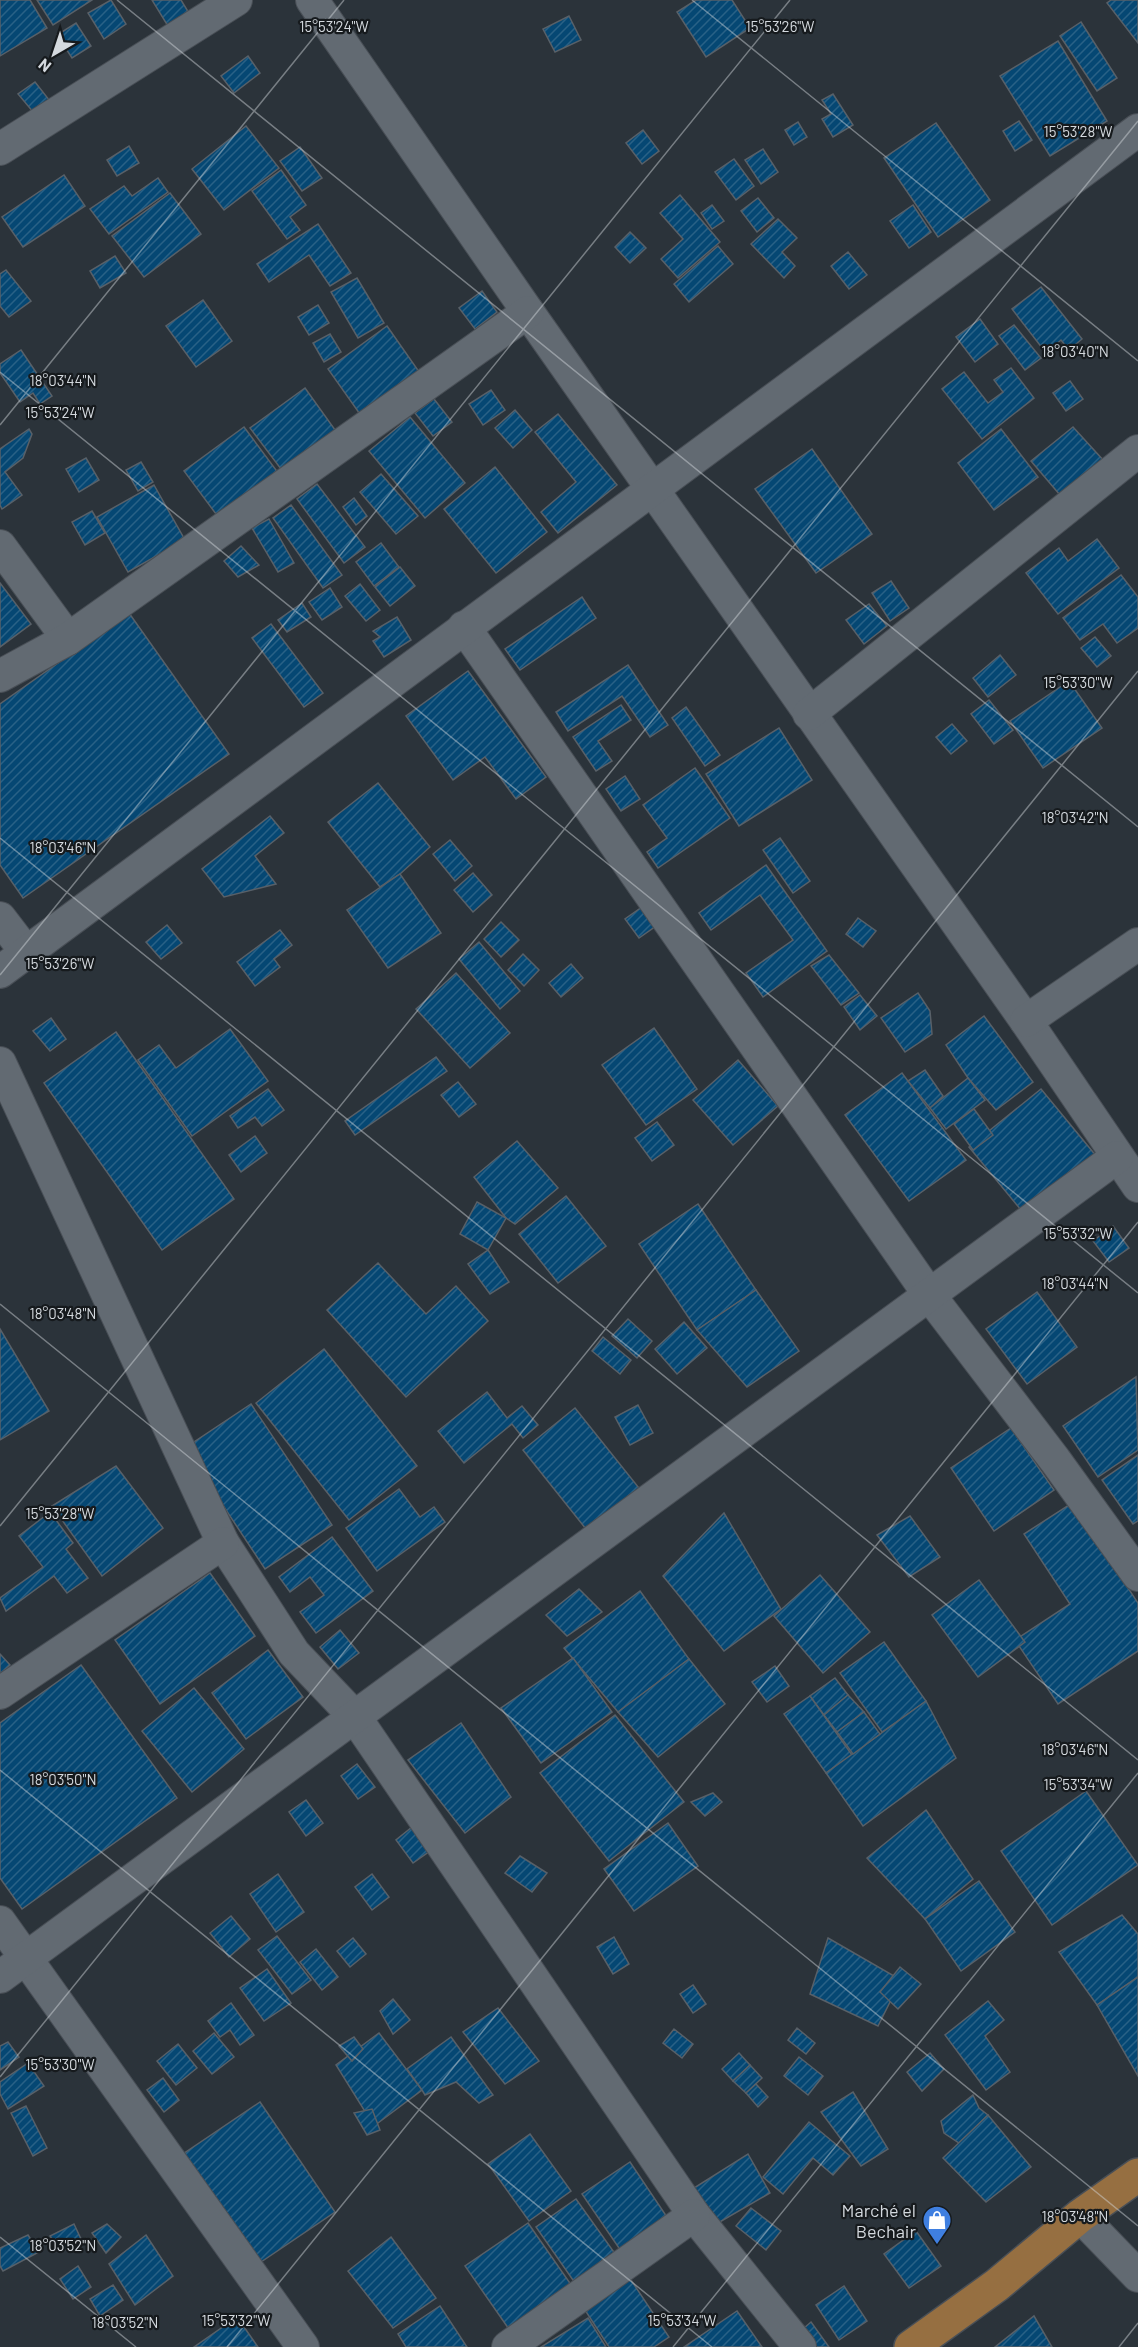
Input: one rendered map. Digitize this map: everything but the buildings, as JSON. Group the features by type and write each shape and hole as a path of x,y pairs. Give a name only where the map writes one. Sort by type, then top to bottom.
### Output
{"main road":[{"path":"911,2347 997,2285 1080,2216 1138,2175"}],"street":[{"path":"0,149 236,0"},
{"path":"312,0 1026,1022 1138,1186"},
{"path":"0,972 652,487 1138,130"},
{"path":"0,676 68,639 528,312"},
{"path":"809,714 1138,451"},
{"path":"0,546 68,639"},
{"path":"464,627 930,1296 1055,1460 1138,1575"},
{"path":"0,918 26,952"},
{"path":"1026,1022 1138,945"},
{"path":"0,1063 223,1543 294,1653 355,1717 694,2214 800,2347"},
{"path":"0,1977 1117,1157"},
{"path":"0,1693 223,1543"},
{"path":"0,1922 303,2347"},
{"path":"508,2347 694,2214"},
{"path":"1080,2216 1138,2276"}],"place":[{"name":"Marché el Bechair","path":"937,2246"}]}
